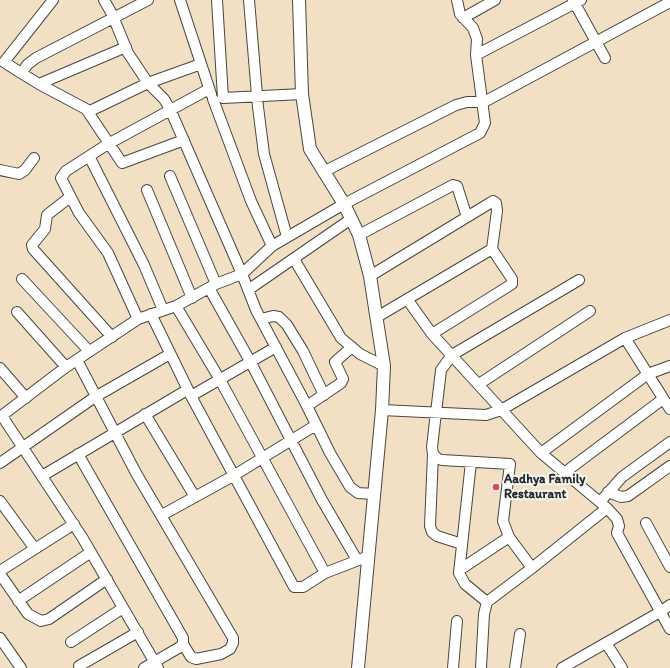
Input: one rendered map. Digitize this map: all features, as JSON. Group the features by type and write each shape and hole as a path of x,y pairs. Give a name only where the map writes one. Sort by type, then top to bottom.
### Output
{"main road":[{"path":"299,0 302,94 310,149 344,204 359,235 370,276 384,366 382,410 369,556 355,668"}],"street":[{"path":"53,0 2,60 21,74 84,107 122,163 184,140"},
{"path":"104,0 113,16 126,47 148,82 164,99 170,109 261,320 307,406 316,426 350,487 358,493 374,494"},
{"path":"21,74 28,64 36,58 113,16 148,0"},
{"path":"180,0 209,89 251,201 272,246"},
{"path":"217,0 223,98"},
{"path":"249,0 257,96 264,154 287,237"},
{"path":"156,665 74,524 1,416 66,367 138,319 176,306 213,286 242,274 272,246 287,237 344,204 477,135 485,123 484,102 476,55 475,33 463,18 457,0"},
{"path":"463,18 495,0"},
{"path":"476,55 576,1 595,42 605,58"},
{"path":"323,172 456,105 467,102 484,102 670,2"},
{"path":"39,84 126,47"},
{"path":"88,112 148,82 201,64"},
{"path":"138,319 108,254 79,213 61,181 63,174 108,144 209,89"},
{"path":"213,99 302,94"},
{"path":"89,156 144,266 163,310"},
{"path":"0,170 19,174 25,170 34,158"},
{"path":"170,176 213,286 322,500 357,560"},
{"path":"359,235 453,185 457,186 467,217"},
{"path":"147,190 192,298"},
{"path":"70,197 47,215 45,229 32,245 33,249 112,337"},
{"path":"370,276 490,203 496,203 497,211 492,249 512,279 512,284 432,334"},
{"path":"248,290 351,219"},
{"path":"377,317 492,249"},
{"path":"294,258 341,338 360,354 384,366"},
{"path":"22,279 89,351"},
{"path":"462,544 437,536 432,532 430,526 432,447 441,370 452,355 579,280"},
{"path":"407,299 432,334 541,453 603,505 617,519 619,526 617,533 670,629"},
{"path":"176,306 263,456 325,573"},
{"path":"479,384 590,311"},
{"path":"17,312 66,367"},
{"path":"150,314 189,393 294,587 303,587 325,573 369,556"},
{"path":"261,320 273,316 279,317 287,325 303,351 324,395"},
{"path":"382,410 436,414 486,414 500,410 625,338 670,320"},
{"path":"625,338 670,409"},
{"path":"42,476 145,414 219,378 276,347"},
{"path":"307,406 341,383 343,379 335,362 352,347"},
{"path":"0,463 95,398 170,354"},
{"path":"77,360 95,398 114,432 233,638 233,643 230,649 221,654 196,660 195,663 183,644 183,638 78,454"},
{"path":"541,453 648,374 670,366"},
{"path":"0,368 26,398"},
{"path":"564,473 663,399"},
{"path":"145,414 195,497"},
{"path":"162,515 233,476 263,456 316,426"},
{"path":"481,668 484,614 487,602 532,568 603,505 608,492 626,474 670,442"},
{"path":"433,454 438,459 510,464 503,521 509,537 532,568"},
{"path":"471,462 459,573 465,584 487,602"},
{"path":"608,492 621,497 628,496 669,470"},
{"path":"0,501 35,549"},
{"path":"646,523 670,567"},
{"path":"74,524 0,573 18,601 33,618 41,620 49,619 107,579"},
{"path":"464,567 509,537"},
{"path":"18,601 91,552"},
{"path":"562,668 670,605"},
{"path":"71,642 124,608"},
{"path":"453,668 457,621"},
{"path":"79,666 138,632"},
{"path":"514,668 520,634"},
{"path":"0,638 21,668"},
{"path":"606,643 622,668"},
{"path":"144,668 156,665 183,644"}],"place":[{"name":"Aadhya Family Restaurant","path":"496,487"}]}
